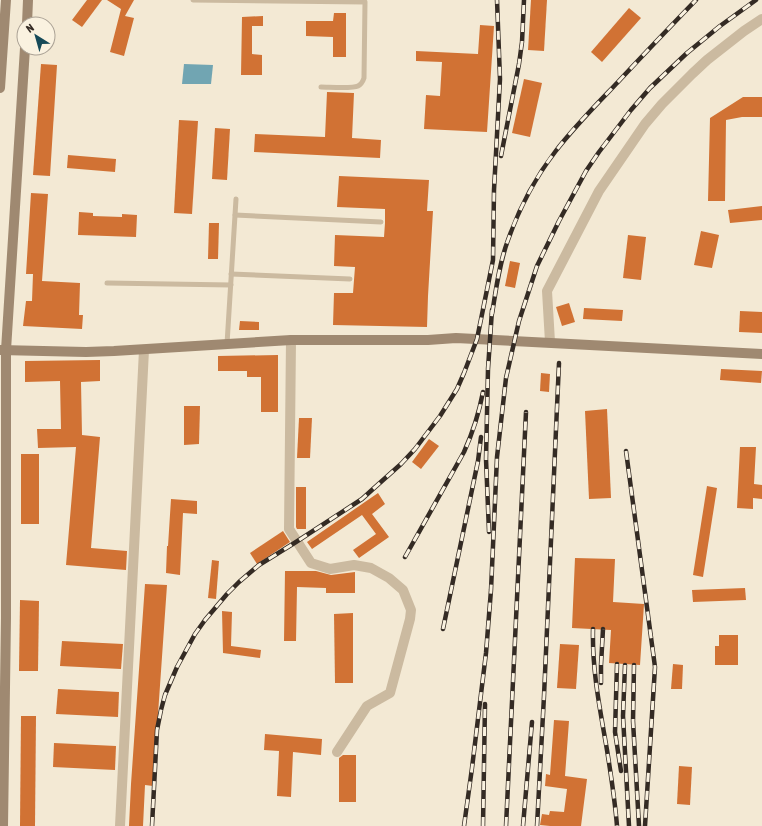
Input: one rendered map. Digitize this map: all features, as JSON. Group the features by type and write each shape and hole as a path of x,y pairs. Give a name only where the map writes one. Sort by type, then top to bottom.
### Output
{"main road":[{"path":"0,88 6,0"},
{"path":"27,16 28,0"},
{"path":"3,826 6,618 3,350 25,56"},
{"path":"3,350 114,352 291,340 428,340 456,338 762,354"}],"street":[{"path":"550,342 547,291 598,191 645,124 667,99 707,60 762,19"},
{"path":"291,340 289,529 310,563 330,569 354,565 371,568 389,578 403,590 411,610 410,619 390,693 367,706 337,752"},
{"path":"120,826 144,350"}],"lane":[{"path":"193,0 365,2 364,78 362,82 360,85 354,87 321,86"},
{"path":"227,344 236,199"},
{"path":"235,215 381,222"},
{"path":"231,274 350,279"},
{"path":"108,283 231,285"}],"water":[{"path":"184,64 213,65 211,84 182,84"}],"building":[{"path":"87,0 102,0 82,27 72,20"},
{"path":"107,0 134,0 125,16 134,18 124,56 110,52 121,9"},
{"path":"531,0 547,0 544,51 528,50"},
{"path":"629,8 641,18 602,62 591,52"},
{"path":"334,13 346,13 346,57 333,57 333,37 306,36 306,21 333,21"},
{"path":"263,16 263,26 252,26 252,54 262,55 262,75 241,75 242,17"},
{"path":"480,25 494,26 487,132 424,129 426,95 440,96 442,62 416,61 416,51 478,54"},
{"path":"41,64 57,65 50,176 33,175"},
{"path":"524,79 542,83 530,137 512,133"},
{"path":"327,92 354,93 352,138 381,140 380,158 254,152 255,134 325,137"},
{"path":"743,97 762,97 762,117 742,117 726,120 725,201 708,201 710,118"},
{"path":"179,120 198,121 192,214 174,213"},
{"path":"215,128 230,129 227,180 212,179"},
{"path":"68,155 116,159 115,172 67,168"},
{"path":"339,176 429,180 427,211 433,211 427,327 333,325 334,293 353,293 355,267 334,266 335,235 384,237 385,223 385,209 337,207"},
{"path":"31,193 48,194 42,281 80,283 79,315 83,315 82,329 23,326 26,301 32,301 33,274 26,274"},
{"path":"762,206 762,220 730,223 728,210"},
{"path":"79,212 93,213 93,216 122,217 122,214 137,215 136,237 78,235"},
{"path":"209,223 219,223 218,259 208,259"},
{"path":"701,231 719,235 712,268 694,265"},
{"path":"628,235 646,237 641,280 623,278"},
{"path":"510,261 520,263 515,288 505,286"},
{"path":"569,303 575,322 562,326 556,307"},
{"path":"584,308 623,310 622,321 583,319"},
{"path":"740,311 762,312 762,333 739,332"},
{"path":"240,321 259,322 259,330 239,330"},
{"path":"278,355 278,412 261,412 261,377 247,377 247,371 218,371 218,356"},
{"path":"100,360 100,381 81,382 82,435 100,437 91,548 127,551 126,570 66,565 76,447 38,448 37,429 61,429 60,381 25,382 25,361"},
{"path":"721,369 762,371 761,383 720,380"},
{"path":"541,373 550,374 549,392 540,391"},
{"path":"184,406 200,406 199,444 184,445"},
{"path":"607,409 611,498 589,499 585,411"},
{"path":"299,418 312,418 310,458 297,458"},
{"path":"429,439 439,446 421,469 412,462"},
{"path":"740,447 756,447 754,484 762,485 762,499 753,498 753,509 737,508"},
{"path":"21,454 39,454 39,524 21,524"},
{"path":"707,486 717,488 703,577 693,575"},
{"path":"296,487 306,487 306,529 297,529 296,527"},
{"path":"378,493 385,504 372,514 389,537 359,558 353,550 376,534 362,515 312,549 307,542"},
{"path":"171,499 197,501 197,514 183,513 180,575 166,573"},
{"path":"283,531 290,542 257,564 250,553"},
{"path":"575,558 615,559 613,602 644,604 640,665 609,663 611,630 572,628"},
{"path":"212,560 219,561 216,599 208,598"},
{"path":"285,571 316,571 331,575 355,572 355,593 326,593 326,588 297,587 296,641 284,641"},
{"path":"145,584 167,585 153,786 145,785 143,826 129,826 131,784"},
{"path":"745,588 746,600 693,602 692,590"},
{"path":"20,600 39,601 38,671 19,671"},
{"path":"222,611 232,612 231,646 261,650 260,658 223,653"},
{"path":"353,613 353,683 335,683 334,614"},
{"path":"719,635 738,635 738,665 715,665 715,646 719,646"},
{"path":"62,641 123,644 121,669 60,666"},
{"path":"560,644 579,645 576,689 557,688"},
{"path":"673,664 683,665 682,689 671,689"},
{"path":"58,689 119,692 118,717 56,714"},
{"path":"21,716 36,716 35,826 20,826"},
{"path":"554,720 569,721 565,776 587,779 581,826 540,825 542,814 549,815 550,811 564,812 567,789 545,786 546,774 550,775"},
{"path":"265,734 322,739 321,755 293,752 291,797 277,796 279,751 264,750"},
{"path":"54,743 116,746 115,770 53,767"},
{"path":"343,755 356,755 356,802 339,802 339,758"},
{"path":"679,766 692,767 690,805 677,804"}],"railway":[{"path":"152,826 157,730 161,710 165,695 177,667 195,634 227,594 259,565 362,499 401,464 415,449 440,416 457,389 464,373 477,339 493,260 494,190 500,79 497,0"},
{"path":"501,156 519,64 522,42 524,0"},
{"path":"492,314 496,286 508,240 522,205 541,172 562,143 578,125 696,0"},
{"path":"464,826 486,653 491,590 497,457 506,378 519,321 537,266 586,171 631,110 650,88 687,53 720,26 756,0"},
{"path":"489,532 486,459 488,369 492,310"},
{"path":"537,826 559,363"},
{"path":"405,557 464,452 480,407 483,392"},
{"path":"506,826 526,412"},
{"path":"443,629 478,461 481,437"},
{"path":"626,451 655,667 645,826"},
{"path":"593,629 595,675 617,826"},
{"path":"601,683 603,629"},
{"path":"617,664 615,732 621,771"},
{"path":"625,665 623,716 629,826"},
{"path":"634,665 633,721 639,826"},
{"path":"483,826 485,704"},
{"path":"523,826 532,722"}]}
